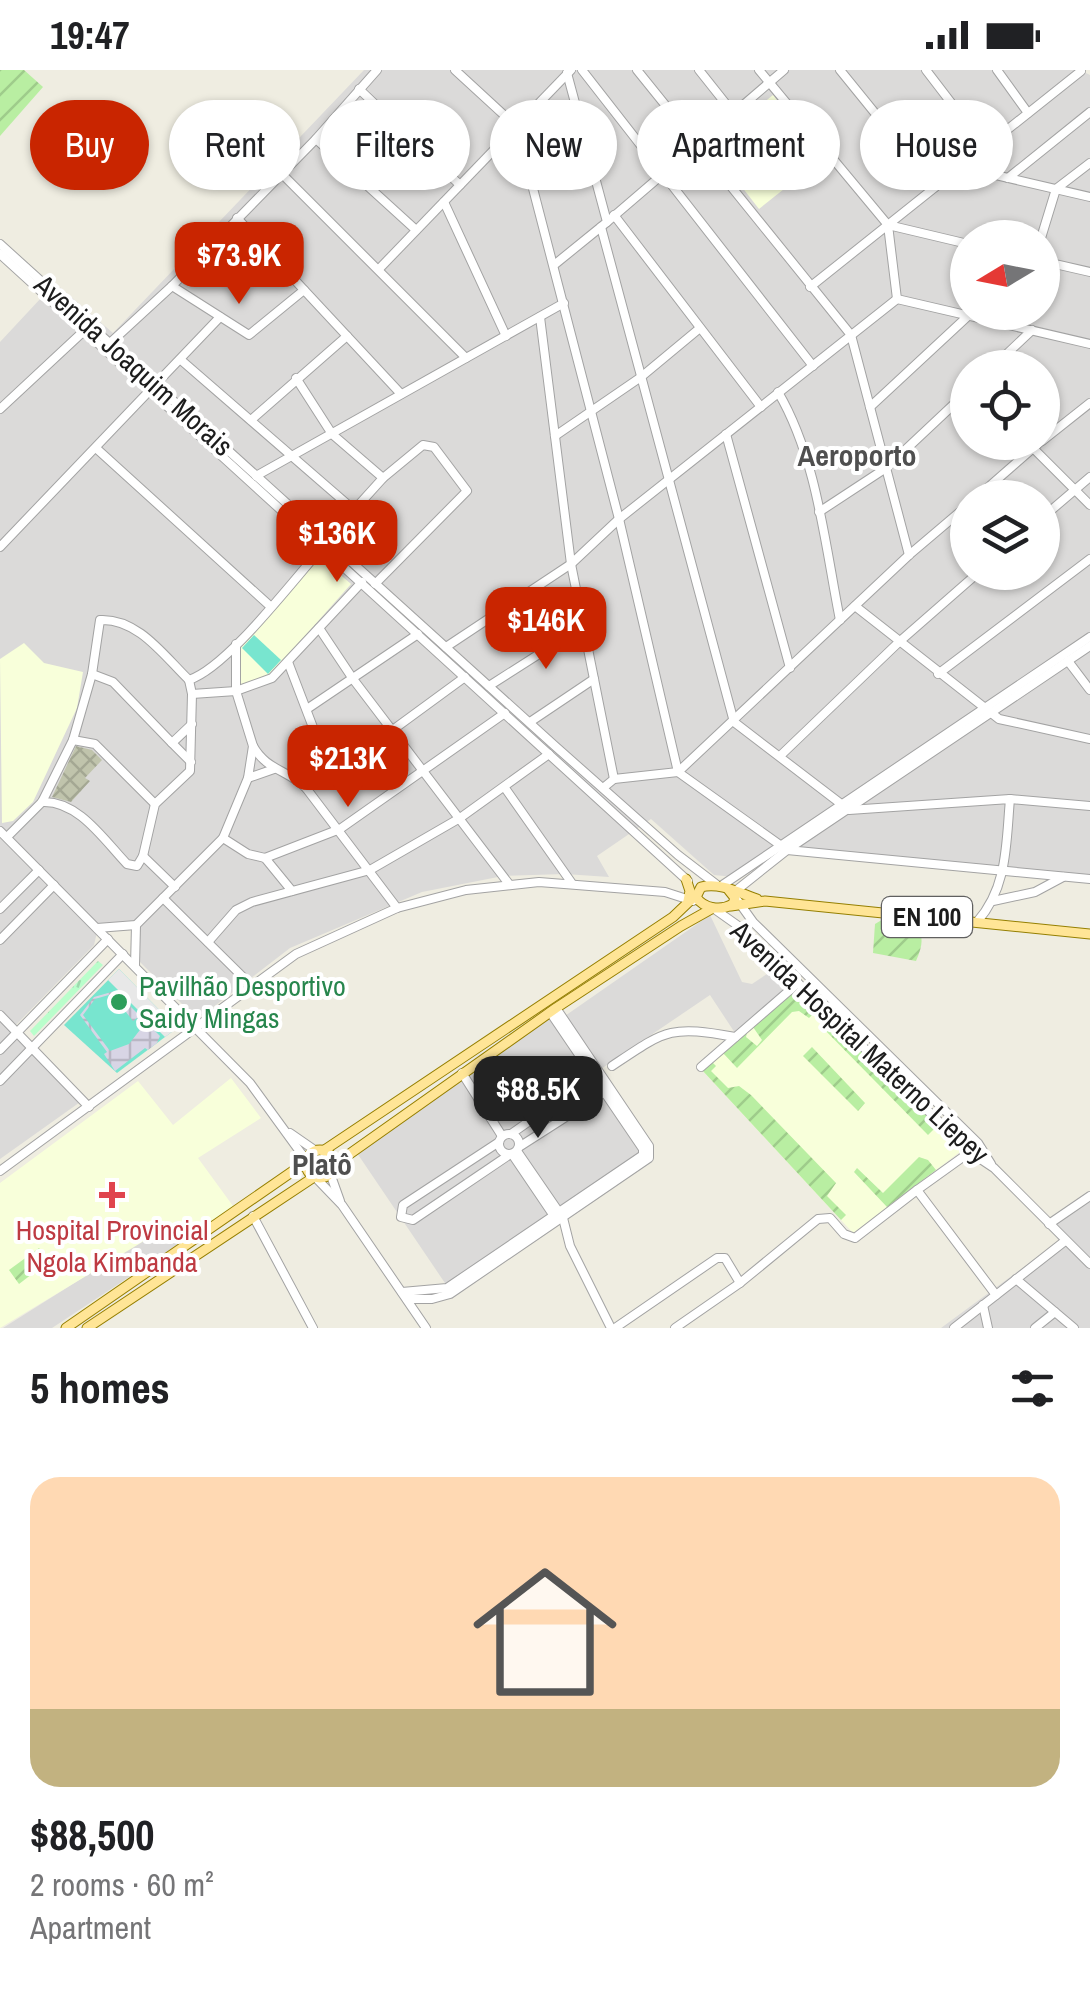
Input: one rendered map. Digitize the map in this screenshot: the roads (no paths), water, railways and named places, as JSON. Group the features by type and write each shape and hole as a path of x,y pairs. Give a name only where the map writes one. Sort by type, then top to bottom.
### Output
{"main road":[{"path":"684,877 691,900"},
{"path":"66,1328 319,1151 691,900 704,886 730,894"},
{"path":"677,893 681,901 691,900"},
{"name":"EN 100","path":"87,1328 253,1216 332,1169 553,1010 730,894 765,901 1090,934"},
{"name":"EN 100","path":"691,900 714,908"},
{"path":"319,1151 332,1157 332,1169"},
{"path":"306,1162 307,1170 315,1177"},
{"path":"222,1222 230,1233"}],"street":[{"path":"300,155 377,70"},
{"path":"455,70 490,102"},
{"path":"582,70 637,142"},
{"path":"637,70 661,100"},
{"path":"699,70 723,100"},
{"path":"759,70 888,225 897,299"},
{"path":"750,100 784,70"},
{"path":"840,70 865,100"},
{"path":"926,70 949,100"},
{"path":"998,70 1028,113"},
{"path":"1013,125 1080,70 1090,75"},
{"path":"541,100 567,71"},
{"path":"567,71 607,221 641,377 734,722 845,806 1010,799 1090,806"},
{"path":"359,88 371,100"},
{"path":"1013,174 1090,112"},
{"path":"316,139 416,230"},
{"path":"470,176 490,155"},
{"path":"1046,220 1056,188 1090,163"},
{"path":"1013,179 1090,196"},
{"path":"110,342 172,286 266,190"},
{"path":"298,190 466,358"},
{"path":"379,269 456,190"},
{"path":"534,190 678,772 784,848 1090,879"},
{"path":"554,265 643,190"},
{"path":"675,190 813,366"},
{"path":"733,190 851,335 909,555"},
{"path":"810,287 932,190"},
{"path":"444,202 506,336"},
{"path":"237,218 402,394"},
{"path":"607,221 700,328 761,407"},
{"path":"888,225 950,240"},
{"name":"Avenida Joaquim Morais","path":"0,244 110,342 154,390 256,476 362,582 684,877"},
{"name":"Avenida Joaquim Morais","path":"0,254 687,863 730,894"},
{"path":"1060,265 1090,272"},
{"path":"172,286 252,335 304,290"},
{"path":"897,299 950,312"},
{"path":"446,647 571,564 618,519 897,299"},
{"path":"256,476 564,303"},
{"path":"0,548 220,317"},
{"path":"540,317 571,564 614,779"},
{"path":"555,436 641,377 700,328"},
{"path":"0,409 86,329"},
{"path":"870,407 953,330"},
{"path":"1011,350 1032,330 1090,344"},
{"path":"250,420 347,336"},
{"path":"181,360 354,510"},
{"path":"296,378 332,434 383,478"},
{"path":"778,392 792,416 819,512 840,620"},
{"path":"1060,427 1090,403"},
{"path":"819,512 886,468 950,408"},
{"path":"726,434 790,668"},
{"path":"189,680 236,644 383,478 422,446 434,447 467,491 375,584"},
{"path":"96,450 270,606"},
{"path":"997,480 1020,460"},
{"path":"1051,460 1090,505"},
{"path":"1060,503 1090,477"},
{"path":"604,788 614,779 678,772 950,520"},
{"path":"938,674 1090,559"},
{"path":"192,694 236,691 272,678 362,582"},
{"path":"780,756 959,590"},
{"path":"854,606 999,719 1090,739"},
{"path":"42,802 54,801 72,808 127,864 137,866 144,856 155,804 186,776 191,762 192,694 189,680 139,630 106,618 100,620 92,674 73,740 42,802 3,834 250,1083 306,1162"},
{"path":"489,686 584,626"},
{"path":"319,628 509,884"},
{"path":"307,709 418,634"},
{"path":"988,711 1090,637"},
{"path":"236,644 236,691 254,746 264,762 296,778 306,788 397,908"},
{"path":"730,894 784,848 1090,646"},
{"path":"1068,661 1090,690"},
{"path":"288,662 314,730 296,778"},
{"path":"92,674 113,682 191,762"},
{"path":"306,788 466,677"},
{"path":"530,722 594,678"},
{"path":"223,838 248,854 265,858 340,829 505,713"},
{"path":"172,743 192,724"},
{"path":"73,740 95,744 155,804"},
{"path":"97,928 136,926 223,838 248,778 254,746"},
{"path":"208,942 236,910 370,870 460,818 549,754"},
{"path":"248,778 274,769"},
{"path":"505,788 572,883"},
{"path":"977,922 993,901 1003,872 1010,799"},
{"path":"730,894 784,848"},
{"path":"144,856 175,887"},
{"path":"265,858 292,892"},
{"path":"0,909 39,870"},
{"path":"677,893 684,877"},
{"path":"993,901 1035,892 1063,877"},
{"path":"0,1170 296,954 397,908 466,890 509,884 572,883 677,893 691,900"},
{"path":"0,940 54,885"},
{"name":"Avenida Hospital Materno Liepey","path":"730,894 753,922 978,1143 994,1168"},
{"path":"164,898 251,985"},
{"name":"Avenida Hospital Materno Liepey","path":"714,908 744,930 970,1152 994,1168"},
{"path":"134,966 136,926"},
{"path":"0,1050 108,939"},
{"path":"0,1081 123,954"},
{"path":"702,1066 798,983"},
{"path":"826,1012 835,1003"},
{"path":"404,1296 447,1288 644,1163 647,1152 553,1010"},
{"path":"0,1015 89,1107"},
{"path":"612,1066 668,1032 695,1031 735,1037"},
{"path":"462,1073 504,1137 502,1152 514,1152"},
{"path":"596,1074 404,1205 401,1217 413,1220 607,1090"},
{"path":"286,1130 319,1151"},
{"path":"504,1137 517,1137 514,1152 559,1218 587,1284 613,1328 717,1258 725,1258 740,1282"},
{"path":"675,1328 818,1219 830,1218 844,1234 855,1238 970,1152"},
{"path":"994,1168 1090,1264"},
{"path":"332,1169 342,1205"},
{"path":"315,1177 342,1205 426,1328"},
{"path":"917,1190 996,1295"},
{"path":"1049,1224 1090,1196"},
{"path":"253,1216 313,1328"},
{"path":"954,1328 1066,1241"},
{"path":"1016,1280 1074,1328"},
{"path":"983,1305 988,1328"},
{"path":"1035,1328 1055,1312"}],"place":[{"name":"Pavilhão Desportivo Saidy Mingas","path":"119,1002"},
{"name":"Hospital Provincial Ngola Kimbanda","path":"112,1195"}],"district":[{"name":"Aeroporto","path":"857,455"},
{"name":"Platô","path":"322,1164"}]}
